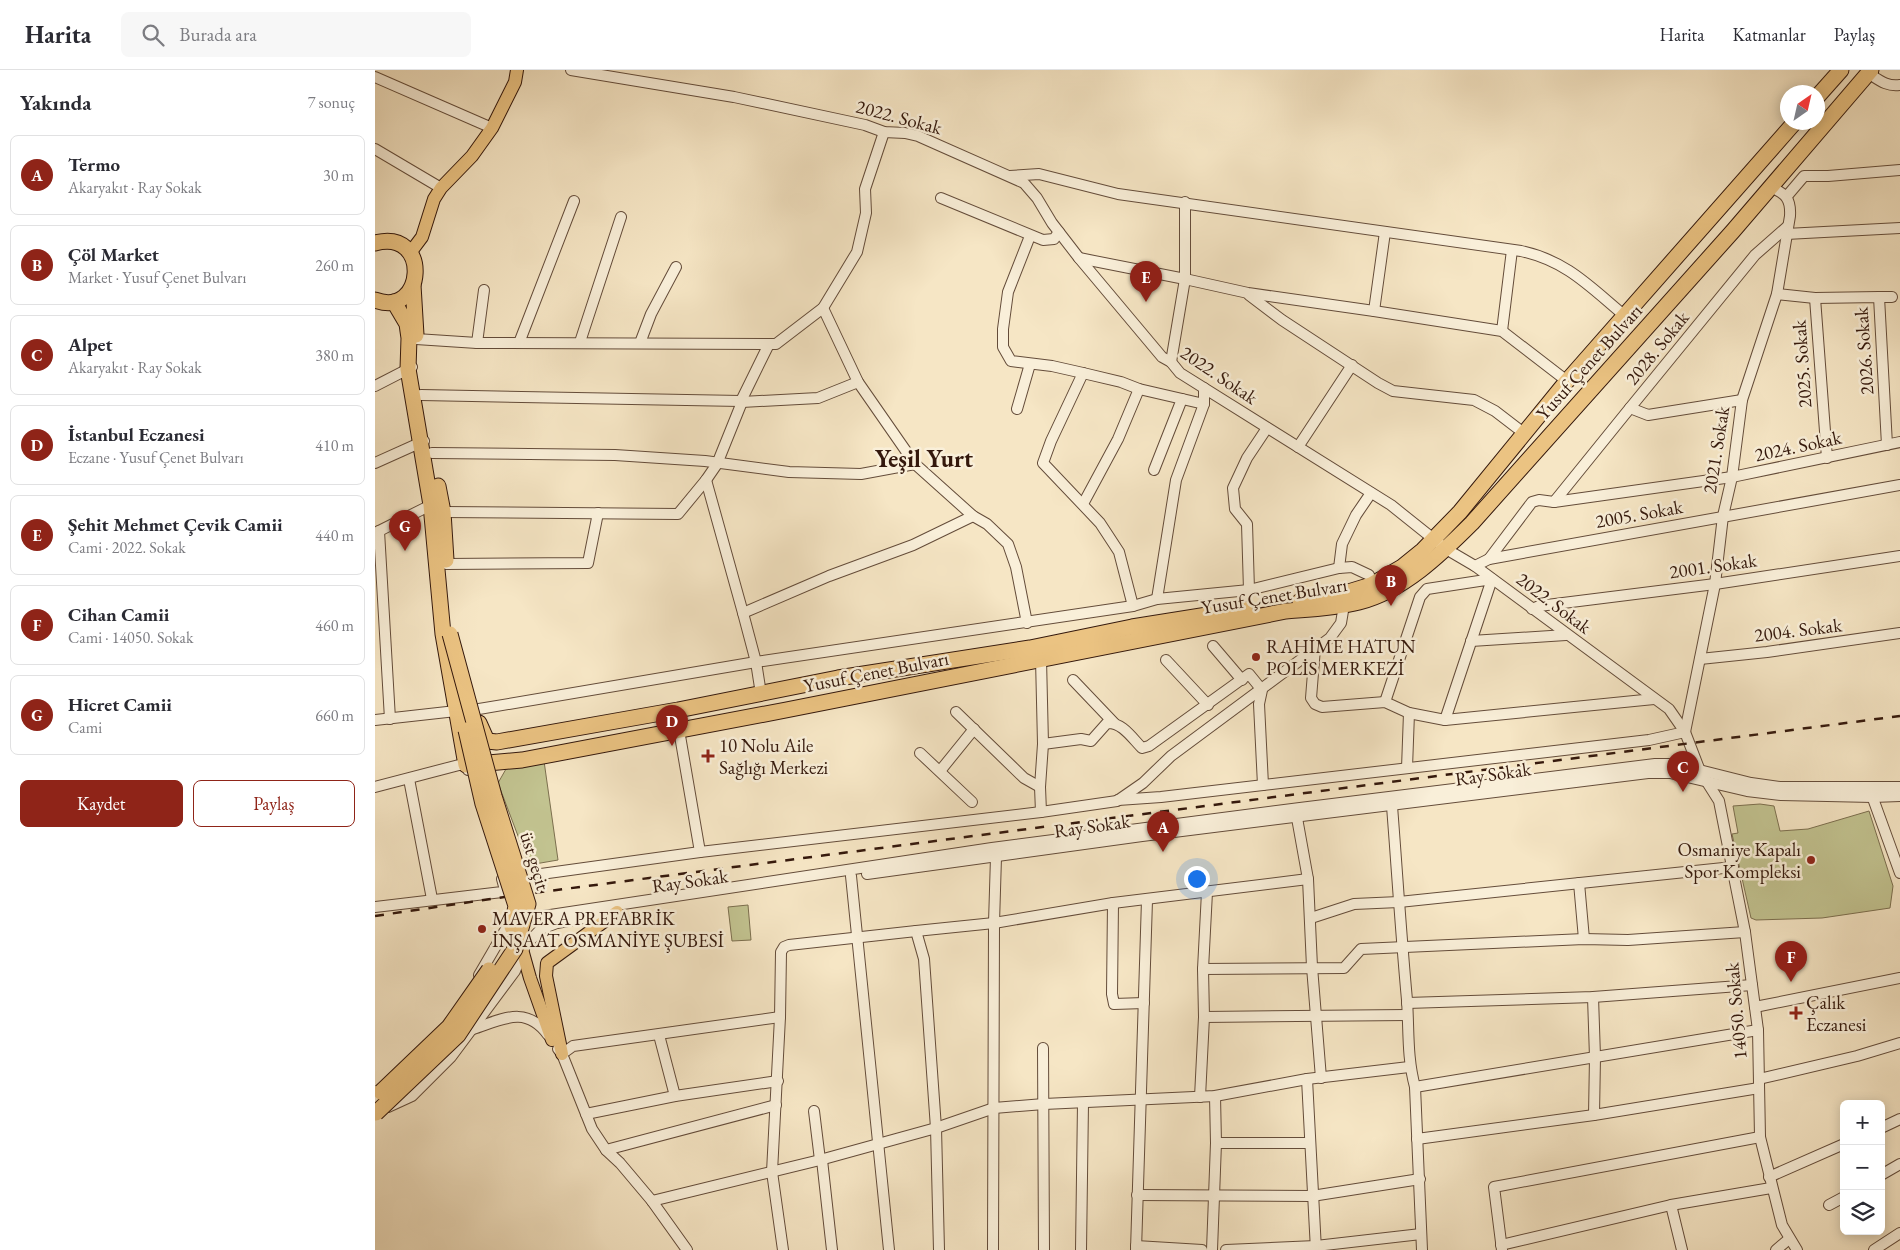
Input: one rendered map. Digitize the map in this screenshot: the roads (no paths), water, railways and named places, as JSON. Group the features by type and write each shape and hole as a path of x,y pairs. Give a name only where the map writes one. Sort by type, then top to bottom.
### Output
{"highway":[{"path":"1825,88 1841,70"},
{"name":"Yusuf Çenet Bulvarı","path":"1441,543 1478,516 1771,187 1870,71"},
{"name":"Yusuf Çenet Bulvarı","path":"473,710 487,741 497,742 761,694 838,678 1029,648 1132,627 1373,597 1407,580 1441,543 1567,381 1788,130"},
{"path":"375,242 395,242 403,246 410,253 416,268 413,285 416,339 411,367 421,395 446,564 446,634 483,804 516,906 509,942 449,1027 377,1091"},
{"path":"375,300 386,303 394,302 409,292 413,285"},
{"path":"394,302 407,324 411,367 427,445"},
{"path":"437,509 446,634 456,712 466,765"},
{"name":"Yusuf Çenet Bulvarı","path":"466,765 522,760 1286,611 1330,608 1345,599"},
{"path":"446,634 473,710"},
{"name":"üst geçit","path":"375,1113 458,1036 515,949 528,904 446,634"}],"main road":[{"path":"410,253 422,237 434,199 441,188 472,156 492,128 515,82 517,70"},
{"path":"562,1054 546,976 547,964 617,912"},
{"path":"515,923 529,978 552,1040"}],"street":[{"name":"2022. Sokak","path":"571,70 734,97 865,125 884,132 918,136 1024,183 1032,191 1079,258 1162,357 1171,362 1180,373 1391,505 1669,709 1685,732"},
{"path":"1870,71 1884,83 1892,86 1900,85"},
{"path":"375,77 492,128"},
{"path":"416,339 477,343 776,344 823,308 857,252 866,212 865,189 884,132"},
{"path":"375,149 441,188"},
{"path":"1771,187 1783,192 1787,196 1804,176 1900,170"},
{"path":"1010,176 1039,174 1118,194 1185,202 1542,256 1560,264 1578,276 1625,316"},
{"name":"2021. Sokak","path":"1685,732 1715,584 1723,516 1732,477 1742,400 1777,294 1791,208 1787,196"},
{"path":"941,198 1043,240 1054,239 1059,232"},
{"path":"519,343 574,201"},
{"path":"1171,362 1185,279 1185,202"},
{"path":"580,342 621,217"},
{"path":"1787,230 1900,228"},
{"name":"2028. Sokak","path":"1742,400 1648,415 1631,408 1755,255 1787,230"},
{"path":"1374,310 1385,232"},
{"path":"1030,236 1008,292 1003,329 1003,347 1011,361 1083,373 1121,382 1139,389 1204,404"},
{"path":"1502,331 1512,250"},
{"path":"1079,258 1247,293 1374,310 1502,331 1567,381"},
{"path":"640,343 651,314 676,267"},
{"path":"477,343 484,290"},
{"path":"1247,293 1283,320 1393,391 1474,400 1495,411 1525,434"},
{"name":"2026. Sokak","path":"1777,294 1815,298 1879,297 1887,445"},
{"path":"1879,297 1892,297"},
{"name":"2025. Sokak","path":"1815,298 1827,458"},
{"path":"823,308 858,382 915,464 973,516 987,524 1008,544 1016,567 1027,623"},
{"path":"390,719 377,532 437,509 678,514 717,464 741,402 769,344"},
{"path":"1017,409 1029,364"},
{"path":"1298,447 1352,365"},
{"path":"375,386 411,367"},
{"path":"1083,373 1051,441 1043,463 1100,523 1119,552 1133,606"},
{"path":"421,395 741,402 818,398 858,382"},
{"path":"1157,599 1176,480 1204,404 1204,388"},
{"path":"1083,504 1118,439 1139,389"},
{"path":"1154,470 1182,399"},
{"path":"1554,502 1631,408"},
{"path":"1249,590 1247,524 1235,509 1233,488 1247,458 1267,428"},
{"name":"2024. Sokak","path":"1489,558 1532,502 1539,500 1554,502 1732,477 1900,442"},
{"path":"375,463 427,445 705,461 789,472 861,474 915,464"},
{"path":"706,480 756,662 761,694"},
{"name":"2005. Sokak","path":"1475,566 1489,558 1900,485"},
{"path":"1339,568 1342,544 1356,515 1371,493"},
{"path":"446,564 588,562 598,513"},
{"path":"743,613 829,576 913,545 973,516"},
{"name":"2001. Sokak","path":"1532,609 1539,606 1715,584 1900,556"},
{"path":"473,710 756,662 1133,606 1157,599 1249,590 1352,566 1369,575"},
{"path":"1385,702 1419,597 1427,588 1492,579 1445,720"},
{"path":"1117,800 1143,783 1171,756 1330,638 1337,630 1343,616 1345,599"},
{"name":"2004. Sokak","path":"1699,659 1900,633"},
{"path":"1471,640 1566,635"},
{"path":"1213,646 1242,680"},
{"path":"1315,648 1311,698 1315,704 1322,707 1385,702 1409,713 1445,720 1654,699"},
{"path":"1041,659 1043,744 1040,787 1041,812"},
{"path":"1166,660 1208,705"},
{"path":"1073,680 1114,723 1120,726 1142,748 1149,746 1249,674 1262,690"},
{"path":"1262,690 1259,704 1263,785"},
{"path":"375,720 456,712"},
{"path":"956,712 1024,778 1040,787"},
{"path":"1407,768 1409,713"},
{"path":"1043,744 1081,739 1091,741 1107,724 1114,723"},
{"path":"679,730 700,852"},
{"path":"940,771 974,730"},
{"path":"541,874 700,852 1041,812 1117,800 1161,798 1649,740 1685,732"},
{"name":"14050. Sokak","path":"1685,732 1700,771 1719,801 1745,932 1758,1030 1760,1137 1771,1188 1782,1225 1797,1250"},
{"path":"920,753 973,802"},
{"path":"377,1091 452,1016 473,985 507,927 525,919 992,848 1655,764 1675,764 1780,787 1871,792 1900,787"},
{"path":"375,787 466,765 505,890 480,895 375,906"},
{"name":"Ray Sokak","path":"375,1113 412,1096 451,1057 515,971 525,946 541,929 557,923 617,912 632,907 851,876 1536,786 1654,773 1670,773 1707,780 1747,791 1775,795 1871,792 1900,796"},
{"path":"409,780 431,899"},
{"path":"1871,792 1900,873"},
{"path":"1392,806 1401,948 1407,1003 1409,1067 1415,1087 1422,1250"},
{"path":"1297,818 1308,879 1312,967 1321,1078"},
{"path":"993,1250 996,857"},
{"path":"1311,918 1354,904 1399,902 1733,867"},
{"path":"851,876 889,1250"},
{"path":"783,1250 772,1172 778,1081 781,952 784,947 857,937 994,923 1113,903 1308,879"},
{"path":"1579,883 1584,940"},
{"path":"1200,1098 1207,892"},
{"path":"1147,900 1139,1099 1136,1248 1202,1250"},
{"path":"1113,903 1112,994 1114,1004 1143,1003"},
{"path":"916,931 924,959 936,1128 939,1250"},
{"path":"1203,969 1344,968 1361,949 1628,940 1745,932"},
{"path":"1755,1007 1900,978"},
{"path":"1407,1003 1593,997 1752,985"},
{"path":"1593,997 1594,1115"},
{"path":"1204,1017 1407,1015"},
{"path":"473,1029 517,1016 529,1018 541,1025 562,1054 592,1129 606,1150 620,1163 652,1201 687,1250"},
{"path":"562,1054 573,1046 780,1016"},
{"path":"1415,1087 1758,1030"},
{"path":"659,1034 675,1096"},
{"path":"1417,1139 1594,1115 1759,1084 1900,1043"},
{"path":"1043,1048 1044,1250"},
{"path":"652,1201 821,1160 936,1128 994,1108 1139,1099 1200,1098 1307,1079 1409,1067"},
{"path":"1307,1079 1316,1248"},
{"path":"585,1114 675,1096 778,1081"},
{"path":"1212,1250 1215,1195 1215,1096"},
{"path":"1081,1250 1083,1103"},
{"path":"606,1150 776,1105"},
{"path":"814,1112 832,1250"},
{"path":"1885,1126 1900,1119"},
{"path":"1760,1137 1493,1187 1502,1247 1671,1206 1771,1188"},
{"path":"1216,1143 1310,1143"},
{"path":"1769,1177 1842,1145"},
{"path":"1885,1173 1900,1164"},
{"path":"1137,1195 1312,1196 1420,1179"},
{"path":"1829,1205 1840,1198"},
{"path":"1671,1206 1682,1250"},
{"path":"1873,1250 1900,1233"},
{"path":"1226,1250 1316,1248 1421,1234"},
{"path":"1776,1250 1789,1239"}],"railway":[{"path":"375,916 518,895 1900,716"}],"place":[{"name":"Şehit Mehmet Çevik Camii","path":"1146,302"},
{"name":"Hicret Camii","path":"405,551"},
{"name":"Çöl Market","path":"1391,606"},
{"name":"RAHİME HATUN POLİS MERKEZİ","path":"1256,657"},
{"name":"İstanbul Eczanesi","path":"672,746"},
{"name":"10 Nolu Aile Sağlığı Merkezi","path":"708,756"},
{"name":"Alpet","path":"1683,792"},
{"name":"Termo","path":"1163,852"},
{"name":"Osmaniye Kapalı Spor Kompleksi","path":"1811,860"},
{"name":"MAVERA PREFABRİK İNŞAAT OSMANİYE ŞUBESİ","path":"482,929"},
{"name":"Cihan Camii","path":"1791,982"},
{"name":"Çalık Eczanesi","path":"1796,1013"}],"district":[{"name":"Yeşil Yurt","path":"924,458"}]}
